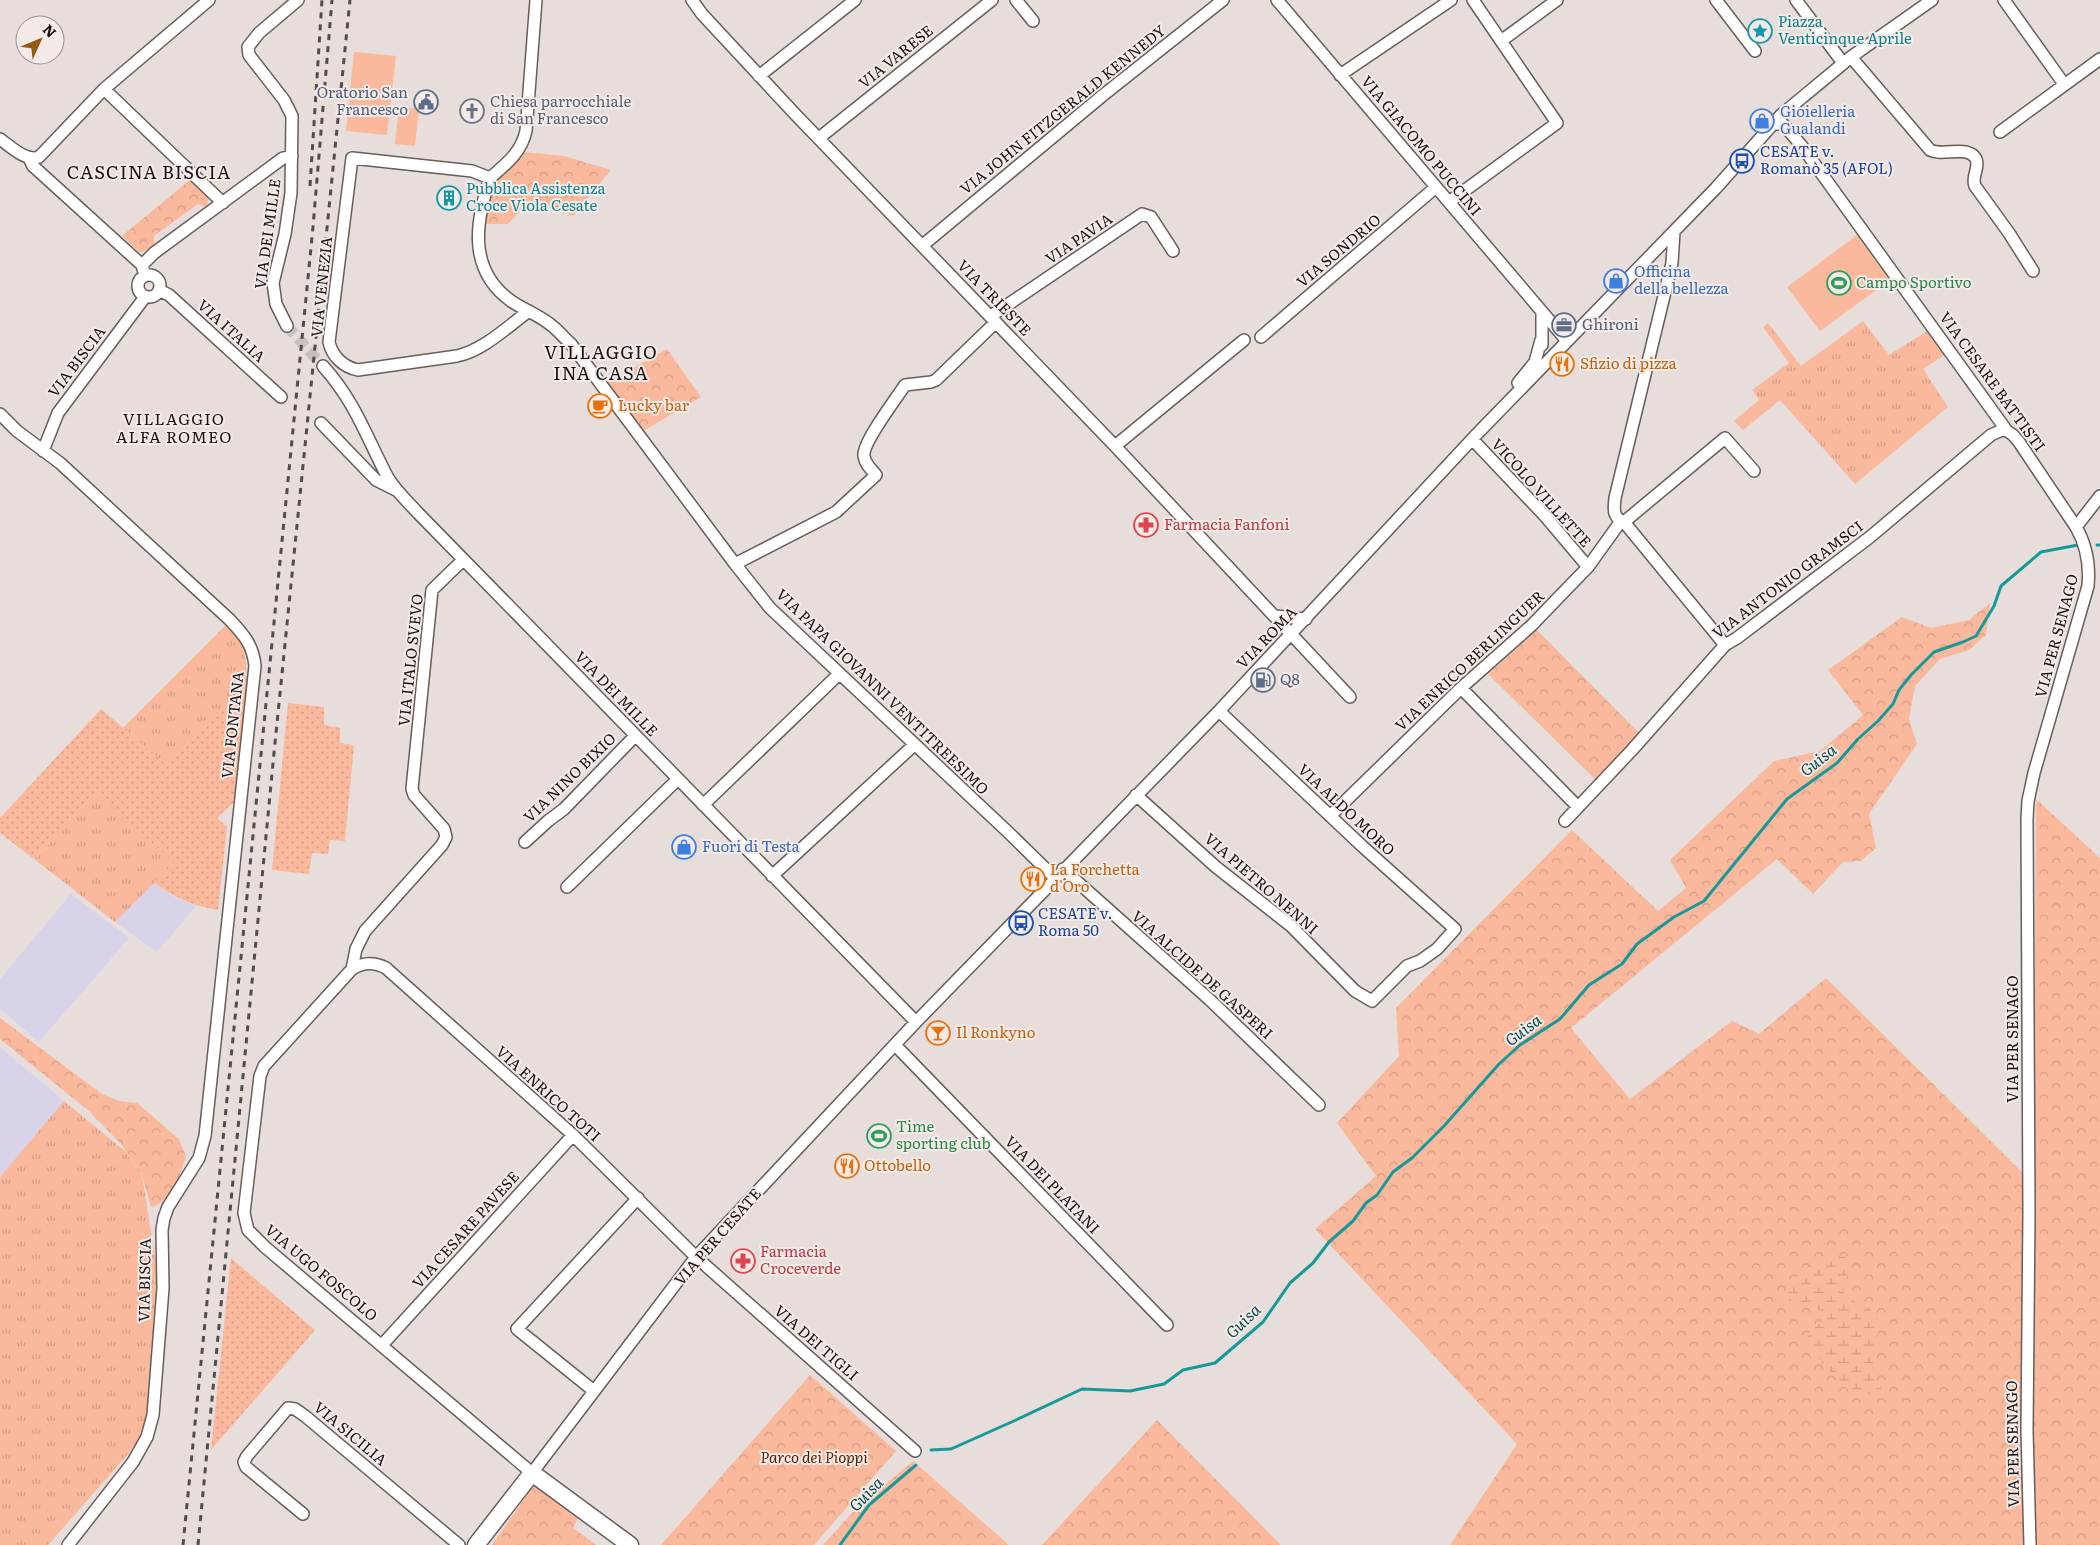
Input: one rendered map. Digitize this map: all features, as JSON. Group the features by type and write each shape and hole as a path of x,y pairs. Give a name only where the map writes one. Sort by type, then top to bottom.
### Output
{"street":[{"path":"32,158 43,154 104,89 209,0"},
{"name":"VIA DEI MILLE","path":"287,326 276,304 273,283 291,193 292,116 290,109 249,55 248,47 259,33 298,0"},
{"path":"529,311 512,302 498,290 483,269 479,248 479,230 484,197 490,178 515,156 523,145 526,132 536,0"},
{"name":"VIA TRIESTE","path":"692,0 702,14 759,76 1115,446 1350,697"},
{"path":"759,76 855,0"},
{"name":"VIA VARESE","path":"819,138 992,0"},
{"path":"1016,0 1033,20"},
{"name":"VIA JOHN FITZGERALD KENNEDY","path":"923,245 1102,96 1223,0"},
{"name":"VIA GIACOMO PUCCINI","path":"1277,0 1567,341"},
{"path":"1340,75 1451,0"},
{"path":"1449,202 1557,123 1473,0"},
{"path":"1501,40 1557,0"},
{"path":"1716,0 1755,51"},
{"path":"1796,0 1820,32 1930,150 1942,154 1965,151 1972,154 1977,160 1973,181 2033,271"},
{"name":"VIA ROMA","path":"984,951 1306,619 1516,393 1777,124 1785,111 1847,60 1932,0"},
{"path":"2004,0 2064,84"},
{"path":"2000,132 2100,59"},
{"path":"104,89 223,202"},
{"name":"VIA CESARE BATTISTI","path":"1777,124 1801,145 2007,430 2019,442 2076,526 2084,541"},
{"path":"0,139 32,158"},
{"path":"32,158 33,166 144,270 155,277 159,283 159,290 155,295 146,297 140,292 138,285 144,270 154,253 283,158 292,156"},
{"name":"VIA VENEZIA","path":"490,178 472,171 352,158 329,342 331,351 350,368 358,370 457,356 469,353 481,346 529,311"},
{"name":"VIA SONDRIO","path":"1260,337 1436,188"},
{"name":"VIA PAVIA","path":"994,319 1142,214 1151,217 1173,251"},
{"path":"1674,232 1672,263 1615,498 1614,515 1623,521 1725,645"},
{"name":"VIA ITALIA","path":"159,290 169,295 282,397"},
{"name":"VIA BISCIA","path":"43,450 58,413 146,297"},
{"name":"VIA PAPA GIOVANNI VENTITREESIMO","path":"529,311 550,324 580,355 735,564 770,608 914,745 1010,833 1059,874"},
{"path":"1516,393 1518,381 1535,362 1541,340 1542,312"},
{"path":"735,564 836,512 876,475 867,464 863,454 868,439 904,385 936,380 994,319"},
{"path":"1115,446 1244,340"},
{"path":"1541,340 1547,363"},
{"name":"VIA DEI MILLE","path":"323,366 337,381 356,410 388,478 398,491 463,560 916,1022"},
{"name":"VIA FONTANA","path":"0,414 17,432 66,469 230,620 249,642 255,666 220,999"},
{"path":"321,423 376,480 398,491"},
{"name":"VIA ANTONIO GRAMSCI","path":"1565,820 1632,750 1725,645 1738,638 1870,537 1992,435 2002,430 2007,430"},
{"name":"VIA ENRICO BERLINGUER","path":"1330,816 1460,688 1532,625 1588,567 1623,521 1725,438 1754,472"},
{"name":"VICOLO VILLETTE","path":"1472,440 1545,516 1588,567"},
{"path":"2076,526 2100,496"},
{"name":"VIA PER SENAGO","path":"2030,1545 2027,1422 2029,1212 2027,819 2028,801 2036,764 2088,586 2090,570 2084,541"},
{"name":"VIA ITALO SVEVO","path":"413,777 432,590 463,560"},
{"path":"1275,616 1306,619"},
{"path":"703,805 839,674"},
{"path":"1460,688 1578,806"},
{"name":"VIA ALDO MORO","path":"1219,710 1330,816 1455,929"},
{"name":"VIA NINO BIXIO","path":"525,842 564,809 635,736"},
{"path":"772,876 914,745"},
{"name":"VIA UGO FOSCOLO","path":"413,777 412,789 414,795 444,829 446,837 442,845 368,927 356,949 352,969 261,1071 244,1213 248,1230 255,1238 532,1473"},
{"path":"567,887 678,779"},
{"name":"VIA PIETRO NENNI","path":"1136,795 1216,867 1291,926 1354,991 1372,1002 1406,966 1420,961 1437,949 1455,929"},
{"name":"VIA ALCIDE DE GASPERI","path":"1059,874 1210,1000 1319,1105"},
{"path":"352,969 359,965 372,963 363,949 360,940"},
{"name":"VIA PER CESATE","path":"476,1545 696,1257 984,951"},
{"name":"VIA ENRICO TOTI","path":"372,963 392,973 573,1135 696,1257"},
{"name":"VIA BISCIA","path":"68,1545 133,1462 142,1449 151,1426 163,1288 162,1230 168,1207 194,1168 203,1147 220,999"},
{"name":"VIA DEI PLATANI","path":"895,1045 1167,1325"},
{"name":"VIA CESARE PAVESE","path":"382,1345 573,1135"},
{"path":"594,1391 517,1328 638,1198"},
{"name":"VIA DEI TIGLI","path":"696,1257 916,1451"},
{"name":"VIA SICILIA","path":"303,1514 246,1467 244,1462 288,1408 295,1408 305,1416 459,1545"},
{"path":"532,1473 630,1545"}],"shaded area":[{"path":"154,882 170,895 196,906 157,952 115,922"},
{"path":"71,894 129,938 39,1042 0,1009 0,979"},
{"path":"0,1047 64,1101 0,1177"}],"green space":[{"path":"354,52 396,56 387,135 346,131"},
{"path":"399,107 419,109 415,146 395,144"},
{"path":"522,152 564,156 611,170 573,216 543,203 525,201 523,208 508,224 483,224 490,184"},
{"path":"191,179 209,198 207,205 198,204 154,236 154,244 143,252 139,252 122,236"},
{"name":"Campo Sportivo","path":"1857,235 1890,280 1820,331 1787,287"},
{"path":"1863,321 1889,355 1929,330 1946,354 1923,369 1948,407 1855,484 1780,400 1743,430 1734,421 1759,400 1752,390 1789,363 1763,327 1768,323 1801,366"},
{"path":"667,349 701,397 638,434 602,386"},
{"path":"1990,603 1986,635 1969,650 1940,659 1915,686 1909,719 1917,744 1869,814 1876,848 1861,861 1843,862 1813,894 1777,859 1571,1028 1630,1099 1732,1021 1759,1034 1826,978 2034,1184 2036,799 2100,858 2100,1545 1450,1545 1517,1444 1315,1229 1376,1176 1337,1123 1399,1056 1396,1008 1572,830 1658,911 1686,888 1670,860 1774,761 1820,751 1863,715 1828,670 1902,617 1931,628 1969,620"},
{"path":"227,624 242,645 247,670 246,688 167,765 123,728"},
{"path":"1537,630 1639,733 1596,780 1488,674"},
{"path":"246,688 234,802 217,818 227,827 218,910 184,900 169,893 154,882 174,863 99,794 34,859 0,833 0,818 101,709 167,765"},
{"path":"288,703 324,707 324,725 340,728 340,743 354,745 345,841 330,840 328,854 312,853 309,874 272,870"},
{"path":"99,793 174,863 115,922 34,859"},
{"path":"0,1018 102,1094 119,1101 137,1103 179,1139 186,1157 178,1180 165,1199 151,1207 142,1175 122,1145 89,1111 0,1039"},
{"path":"64,1101 126,1152 142,1175 158,1277 147,1415 141,1436 128,1454 48,1545 0,1545 0,1177"},
{"path":"1836,1255 1845,1257 1850,1265 1843,1291 1850,1299 1870,1309 1877,1320 1878,1334 1873,1364 1874,1373 1881,1388 1877,1394 1856,1391 1826,1367 1812,1347 1808,1337 1809,1332 1824,1320 1821,1313 1817,1308 1790,1299 1784,1295 1798,1274 1820,1260"},
{"path":"231,1258 315,1330 211,1450"},
{"name":"Parco dei Pioppi","path":"810,1375 896,1451 814,1545 661,1545"},
{"path":"1157,1420 1281,1545 1042,1545"},
{"path":"913,1461 1009,1545 823,1545 851,1514"},
{"path":"534,1485 579,1517 573,1528 596,1545 492,1545"}],"waterway":[{"name":"Guisa","path":"931,1450 951,1449 1082,1389 1130,1391 1164,1384 1183,1370 1215,1363 1263,1322 1290,1283 1313,1263 1329,1242 1353,1221 1366,1203 1377,1195 1393,1172 1412,1158 1444,1126 1499,1064 1520,1045 1560,1019 1589,985 1622,964 1637,944 1674,917 1704,901 1787,799 1837,763 1893,704 1899,690 1934,652 1976,636 1994,606 2001,586 2041,552 2078,545"},
{"name":"Guisa","path":"840,1545 869,1505 916,1465"}],"tunnel":[{"path":"287,326 323,366"}],"railway":[{"path":"310,186 322,0"},
{"path":"183,1545 313,227 332,0"},
{"path":"198,1545 274,753 350,0"}],"place":[{"name":"Piazza Venticinque Aprile","path":"1760,31"},
{"name":"Oratorio San Francesco","path":"426,102"},
{"name":"Chiesa parrocchiale di San Francesco","path":"472,111"},
{"name":"Gioielleria Gualandi","path":"1762,121"},
{"name":"CESATE v. Romanò 35 (AFOL)","path":"1742,161"},
{"name":"Pubblica Assistenza Croce Viola Cesate","path":"449,198"},
{"name":"Officina della bellezza","path":"1616,281"},
{"name":"Campo Sportivo","path":"1839,283"},
{"name":"Ghironi","path":"1564,325"},
{"name":"Sfizio di pizza","path":"1562,364"},
{"name":"Lucky bar","path":"600,406"},
{"name":"Farmacia Fanfoni","path":"1146,525"},
{"name":"Q8","path":"1263,680"},
{"name":"Fuori di Testa","path":"684,847"},
{"name":"La Forchetta d'Oro","path":"1033,879"},
{"name":"CESATE v. Roma 50","path":"1021,923"},
{"name":"Il Ronkyno","path":"938,1033"},
{"name":"Time sporting club","path":"879,1136"},
{"name":"Ottobello","path":"847,1166"},
{"name":"Farmacia Croceverde","path":"743,1261"}],"district":[{"name":"CASCINA BISCIA","path":"149,173"},
{"name":"VILLAGGIO INA CASA","path":"601,363"},
{"name":"VILLAGGIO ALFA ROMEO","path":"174,428"}]}
